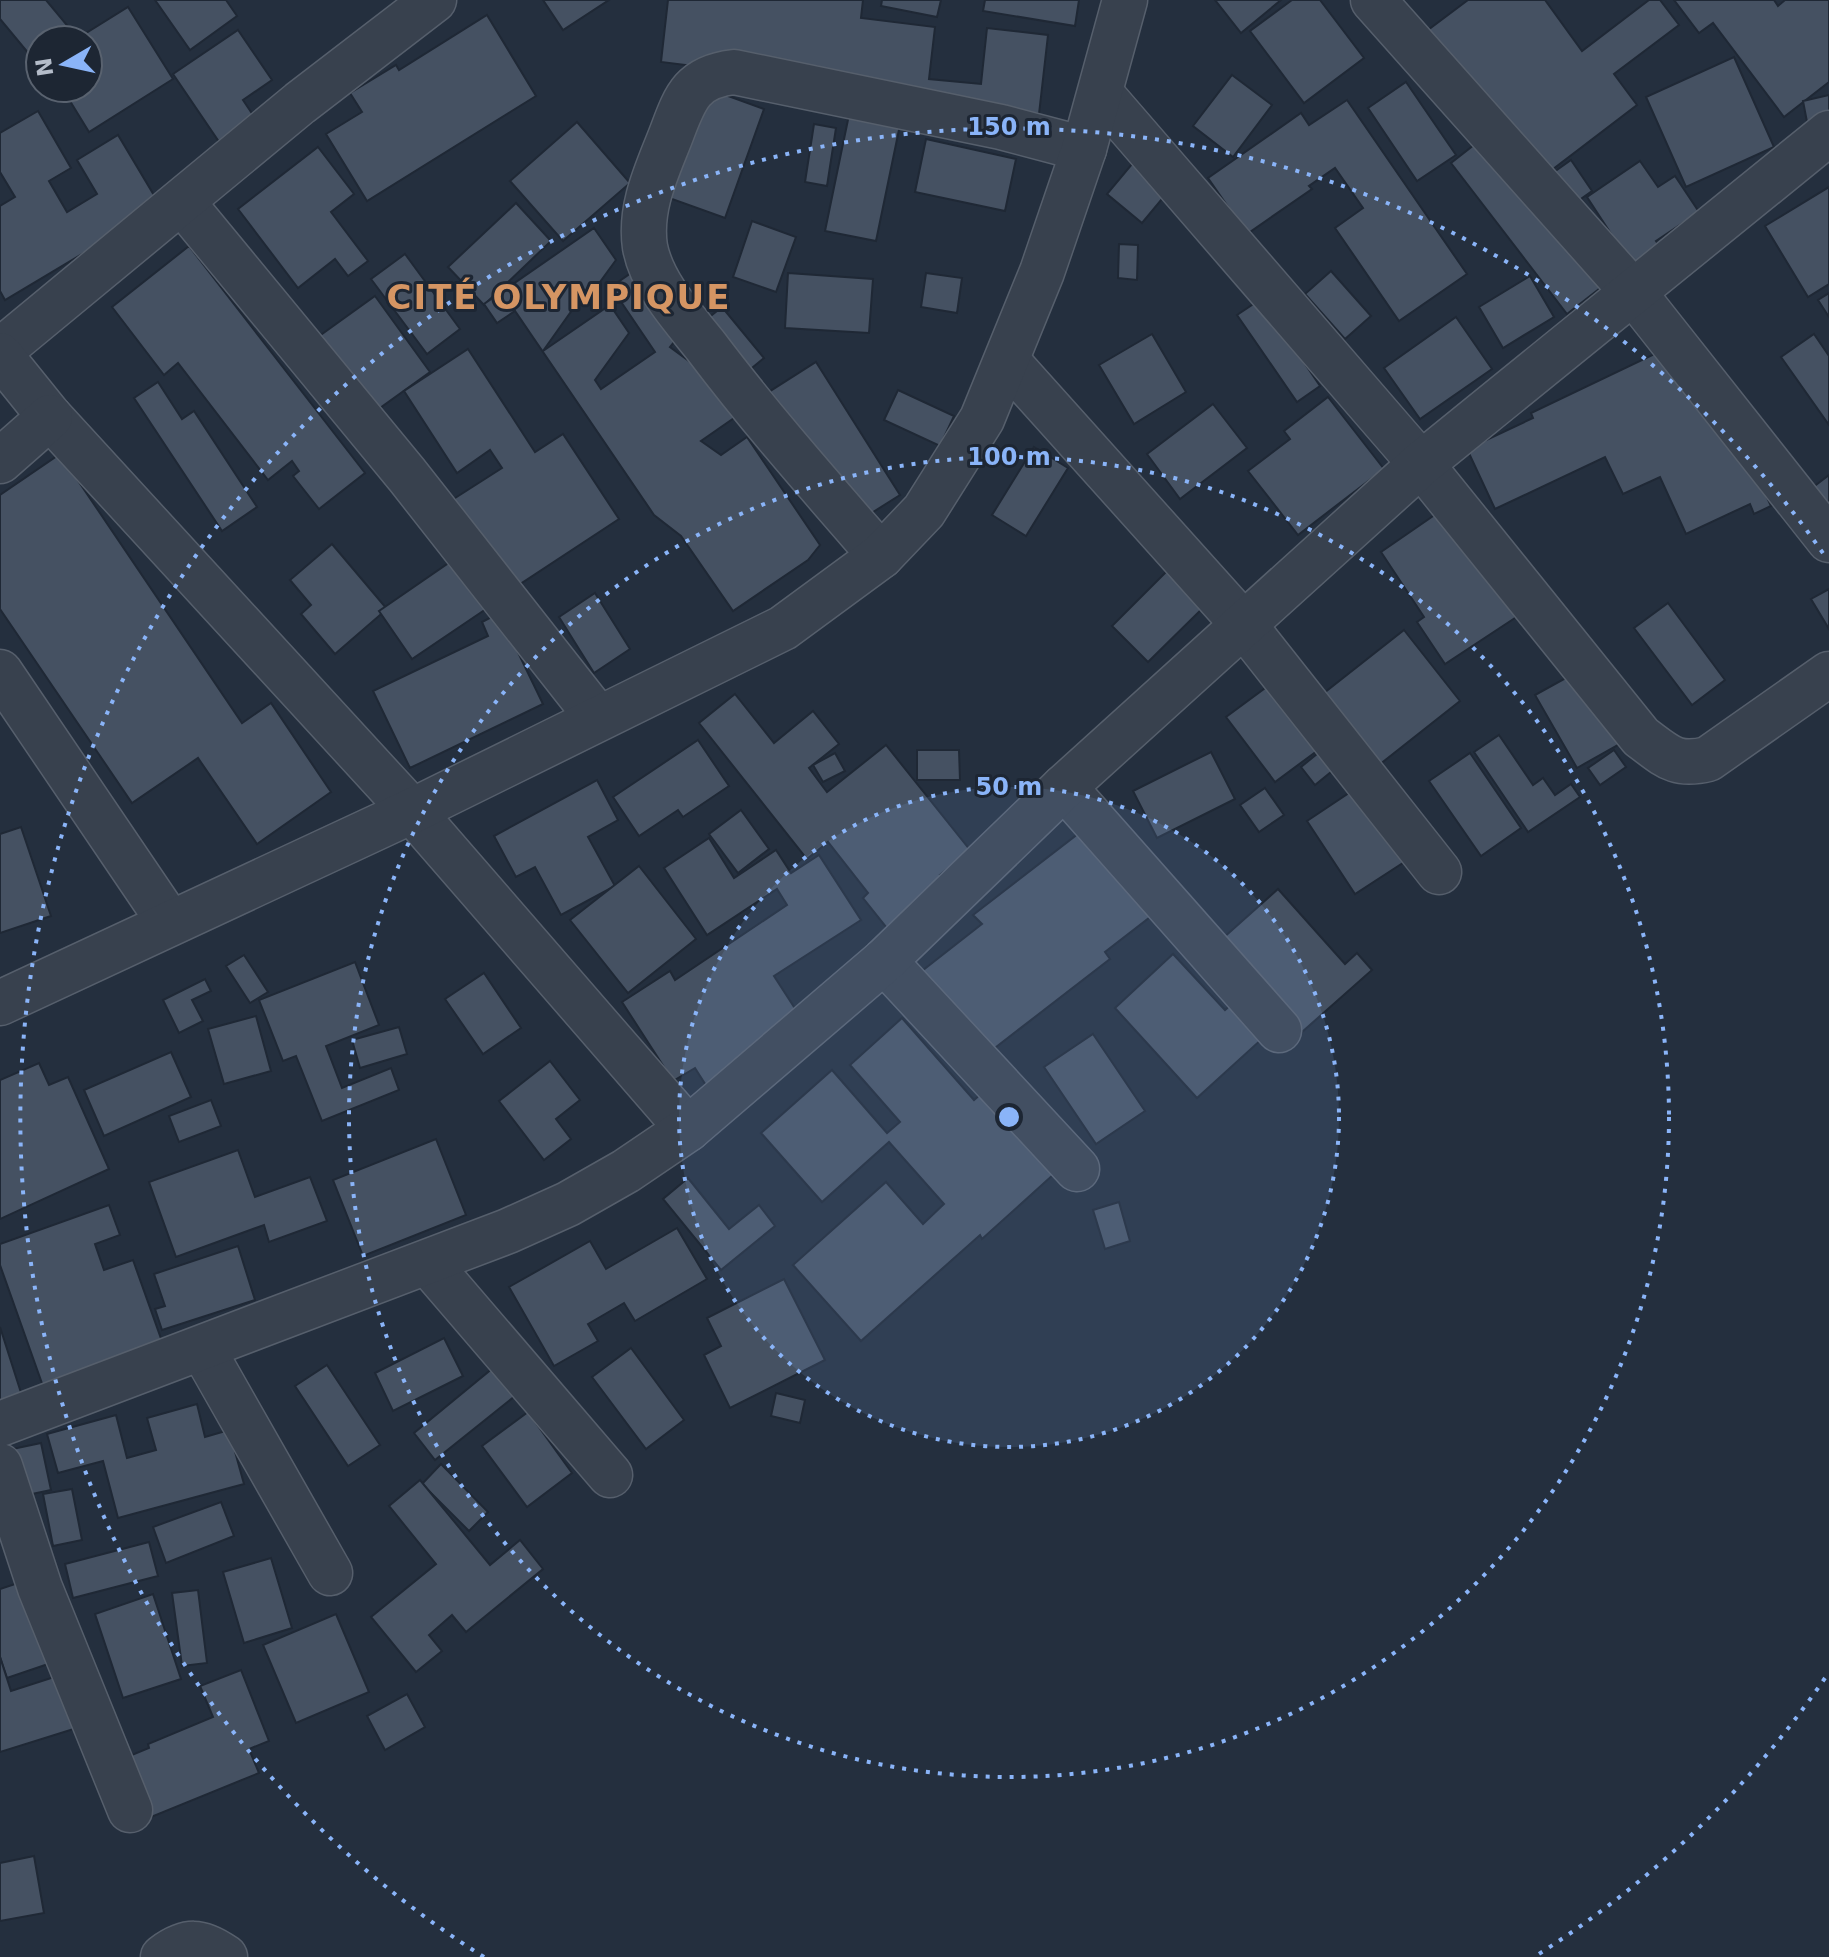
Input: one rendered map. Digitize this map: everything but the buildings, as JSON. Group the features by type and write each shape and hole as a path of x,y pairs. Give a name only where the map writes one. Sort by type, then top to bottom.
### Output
{"street":[{"path":"434,0 300,103 0,353 50,417 412,811 688,1129"},
{"path":"0,1003 412,811 783,628 881,556 924,511 982,419 1042,272 1084,149 1125,0"},
{"path":"1373,0 1633,292 1829,540"},
{"path":"881,556 753,409 671,301 655,275 645,247 644,218 650,188 684,100 700,81 717,74 734,72 1001,127 1084,149"},
{"path":"1101,94 1421,464 1641,737 1672,760 1691,763 1708,759 1829,674"},
{"path":"0,1424 428,1263 568,1204 626,1171 688,1129 884,961 1064,787 1421,464 1829,133"},
{"path":"182,202 407,475 598,718"},
{"path":"1007,361 1244,625 1439,872"},
{"path":"0,461 50,417"},
{"path":"0,672 170,923"},
{"path":"1064,787 1279,1030"},
{"path":"884,961 1077,1169"},
{"path":"428,1263 610,1475"},
{"path":"202,1348 330,1573"},
{"path":"0,1466 40,1588 130,1810"},
{"path":"163,1957 173,1950 199,1943 210,1946 225,1957"}],"district":[{"name":"CITÉ OLYMPIQUE","path":"559,297"}]}
